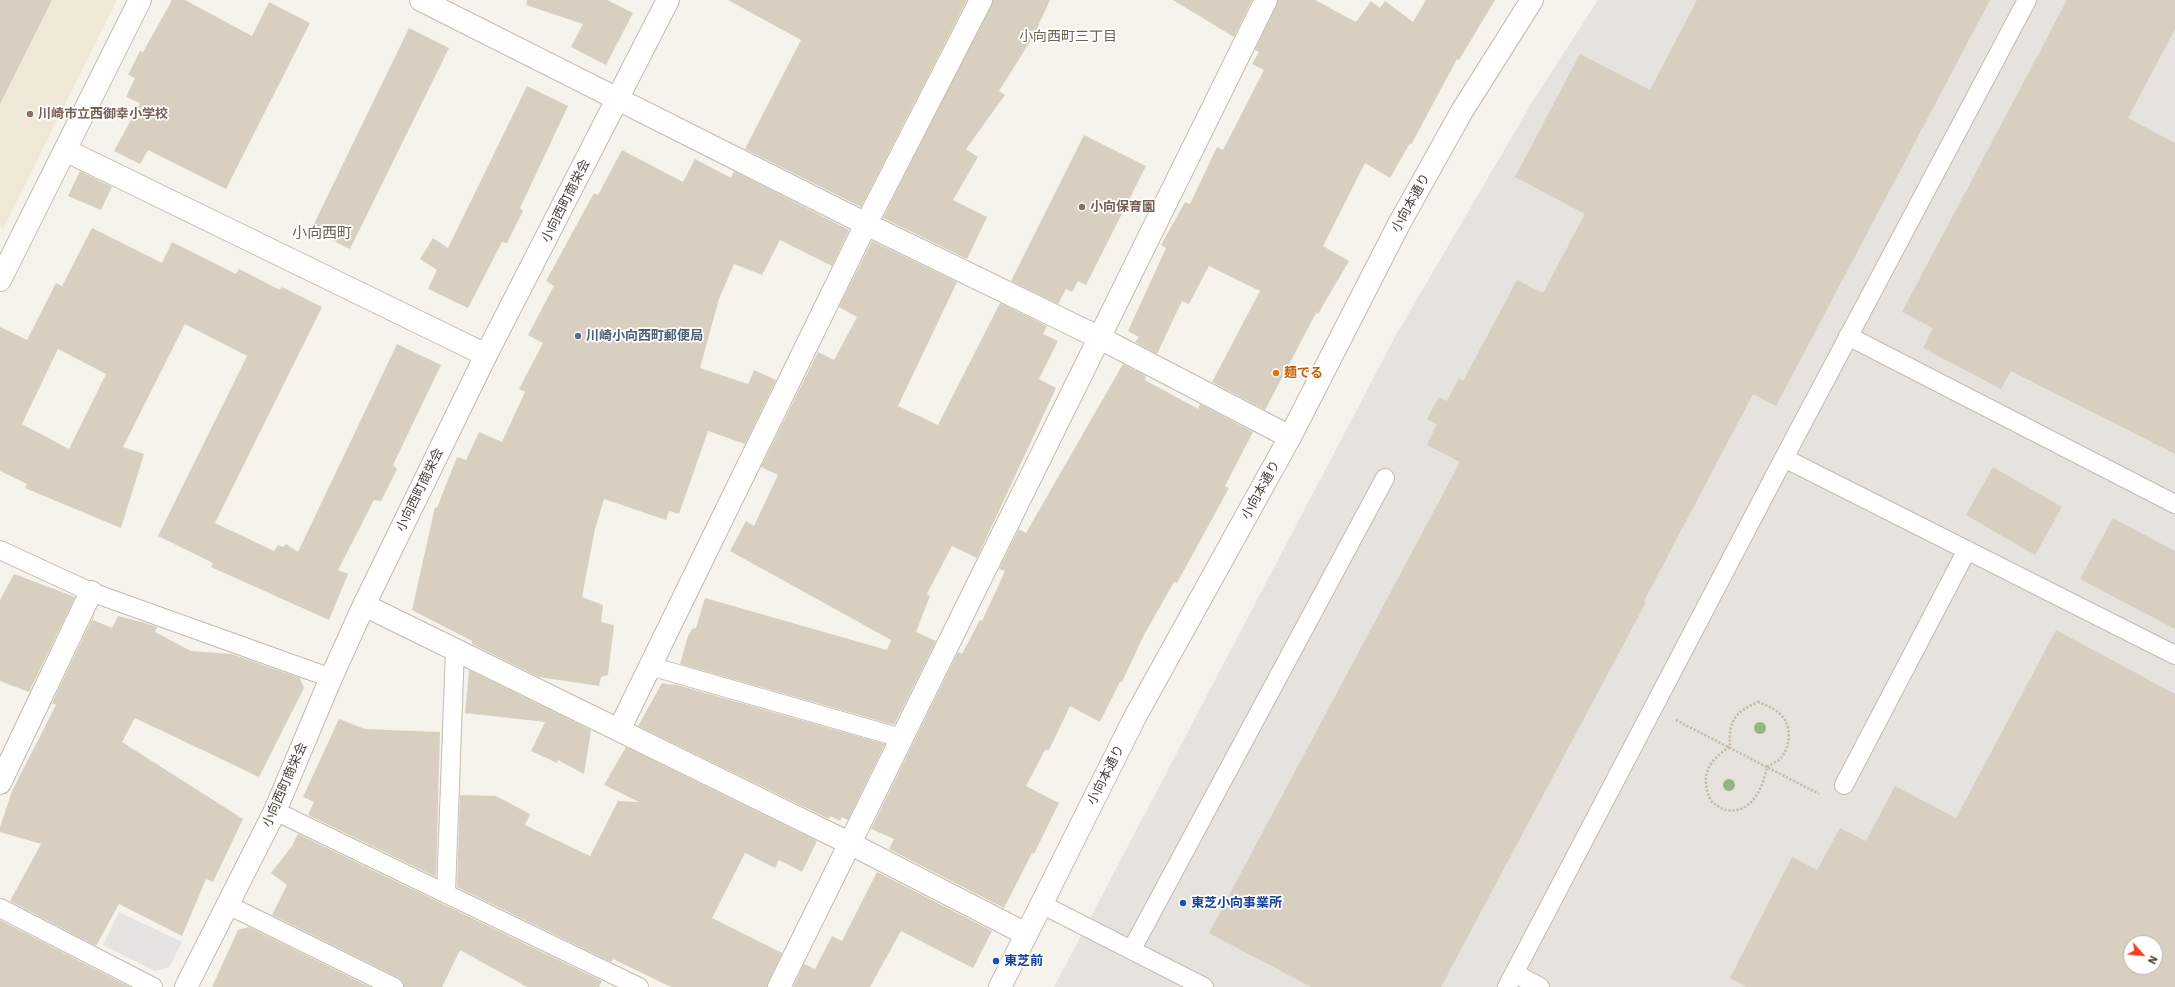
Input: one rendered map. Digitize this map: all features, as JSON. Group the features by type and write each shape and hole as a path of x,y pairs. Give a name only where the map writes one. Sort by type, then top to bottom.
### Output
{"street":[{"path":"0,280 140,0"},
{"path":"421,0 866,224 1098,337 1290,437"},
{"name":"小向西町商栄会","path":"186,987 275,811 331,678 364,605 486,355 668,0"},
{"path":"619,730 866,224 981,0"},
{"path":"779,987 851,844 901,738 1098,337 1266,0"},
{"name":"小向本通り","path":"1000,987 1136,718 1290,437 1399,224 1462,111 1528,1"},
{"path":"65,150 486,355"},
{"path":"0,783 91,592"},
{"path":"364,605 851,844 1026,934"}],"lane":[{"path":"1540,987 1510,980 2026,0"},
{"path":"1848,336 2175,504"},
{"path":"1784,458 2175,655"},
{"path":"1132,949 1385,478"},
{"path":"0,550 91,592 331,678"},
{"path":"1844,785 1967,550"},
{"path":"446,894 456,649"},
{"path":"650,666 901,738"},
{"path":"275,811 639,987"},
{"path":"1041,904 1204,987"},
{"path":"228,905 394,987"},
{"path":"0,908 153,987"}],"path":[{"path":"1758,702 1782,715 1789,729 1789,739 1780,758 1766,767 1759,793 1752,802 1739,809 1726,810 1711,801 1704,779 1711,764 1721,753 1730,747 1729,728 1742,709 1758,702"},
{"path":"1653,707 1826,797"}],"shaded area":[{"name":"川崎市立西御幸小学校","path":"0,0 117,0 3,229 0,227"},
{"path":"1598,0 2175,0 2175,987 1054,987 1396,335 1534,99"},
{"path":"119,912 182,942 169,967 155,971 103,945"}],"building":[{"path":"0,0 52,0 0,104"},
{"path":"172,0 185,0 252,36 269,2 310,23 226,189 148,150 140,164 114,151 140,103 126,97 135,78 128,75 140,51 143,52"},
{"path":"527,0 607,0 633,13 606,65 571,47 583,24 526,5"},
{"path":"728,0 967,0 861,207 745,149 801,40"},
{"path":"993,0 1050,0 1033,37 999,91 1005,95 966,149 978,157 953,200 987,217 967,259 883,218"},
{"path":"1173,0 1252,0 1234,37"},
{"path":"1278,0 1315,0 1356,22 1371,1 1380,8 1385,1 1413,22 1426,0 1495,0 1459,60 1457,59 1411,145 1410,143 1390,178 1365,163 1323,246 1349,261 1318,314 1316,313 1265,410 1212,382 1260,291 1209,266 1189,304 1182,301 1157,354 1135,342 1139,337 1128,331 1166,248 1161,245 1185,202 1190,204 1217,147 1223,150 1264,70 1252,64 1259,52 1255,50"},
{"path":"1697,0 1990,0 1776,406 1753,394 1644,601 1646,602 1441,987 1311,987 1209,933 1460,462 1427,445 1437,424 1427,419 1439,397 1447,401 1459,378 1463,381 1517,280 1543,293 1585,214 1515,177 1580,54 1650,90"},
{"path":"2067,0 2175,0 2175,29 2128,118 2175,143 2175,454 2011,371 2001,389 1923,348 1933,328 1902,312"},
{"path":"409,28 449,48 350,249 311,230"},
{"path":"527,86 568,106 520,208 523,211 507,243 502,242 468,308 428,289 437,270 420,259 433,238 448,248"},
{"path":"1084,135 1146,166 1086,285 1078,281 1072,292 1066,289 1058,304 1011,281"},
{"path":"622,150 683,182 695,159 731,178 734,171 849,230 832,266 780,240 762,275 734,264 719,299 700,368 748,384 754,370 776,380 745,444 708,431 679,514 669,511 666,520 604,499 595,529 582,597 603,605 601,622 614,625 608,675 601,677 599,686 539,677 472,644 472,641 412,610 435,507 437,508 457,457 466,460 479,432 502,442 525,392 519,389 543,343 528,335 554,286 546,281 594,193 598,195"},
{"path":"80,171 112,187 101,210 68,196"},
{"path":"92,228 162,263 172,242 236,274 239,269 280,290 282,287 322,307 215,523 274,551 278,545 283,547 286,544 298,552 397,344 441,365 393,465 397,469 381,501 374,500 338,570 348,574 329,620 211,567 213,563 158,536 247,356 185,324 123,447 144,454 121,528 25,488 27,484 0,471 0,327 27,340 56,283 62,286","holes":["58,349 106,374 69,449 22,424"]},
{"path":"872,241 957,282 898,406 938,425 1000,303 1047,326 1043,334 1058,341 1039,379 1056,388 977,558 952,546 927,594 930,596 916,632 936,641 894,725 680,664 688,636 692,629 696,628 705,598 887,650 891,640 730,551 746,521 754,526 778,475 761,467 818,352 834,360 857,317 839,307"},
{"path":"1123,364 1146,376 1145,380 1198,409 1200,404 1253,432 1225,486 1229,488 1177,583 1174,582 1144,635 1122,682 1120,682 1100,722 1070,706 1049,750 1045,750 1026,786 1059,803 1034,854 1032,853 1004,908 889,849 894,839 871,829 958,652 962,654 980,620 982,621 1005,571 999,569 1019,529 1026,533"},
{"path":"1993,467 2062,507 2035,555 1966,515"},
{"path":"2113,518 2175,551 2175,629 2080,579"},
{"path":"14,574 75,597 29,692 0,681 0,600"},
{"path":"95,613 93,620 112,628 118,616 145,623 157,627 155,632 191,651 232,654 300,678 304,688 259,777 135,718 122,742 243,819 213,882 206,879 182,936 119,904 96,946 10,901 41,844 0,832 0,827 12,791 56,705 52,703"},
{"path":"2056,630 2175,694 2175,987 1747,987 1730,978 1792,857 1817,870 1840,828 1866,841 1895,786 1956,818"},
{"path":"469,670 591,730 584,774 558,760 557,763 531,751 545,722 465,713"},
{"path":"662,683 674,684 885,744 848,820 842,817 840,821 830,816 829,819 638,726"},
{"path":"339,719 365,729 440,732 436,877 308,815 314,802 303,797"},
{"path":"626,747 817,841 802,872 779,860 775,868 745,853 712,918 782,953 767,987 671,987 613,959 611,962 457,887 460,795 496,796 530,814 525,825 590,856 618,801 639,802 604,785"},
{"path":"298,834 602,981 599,987 527,987 460,950 442,987 404,987 403,982 399,978 272,915 287,885 271,873 292,846"},
{"path":"877,872 992,931 973,968 901,931 870,987 793,987 804,964 815,969 832,936 842,941"},
{"path":"0,920 130,987 0,987"},
{"path":"249,927 370,987 212,987 238,930"}],"place":[{"name":"川崎市立西御幸小学校","path":"30,114"},
{"name":"小向保育園","path":"1082,207"},
{"name":"川崎小向西町郵便局","path":"578,336"},
{"name":"麺でる","path":"1276,373"},
{"name":"東芝小向事業所","path":"1183,903"},
{"name":"東芝前","path":"996,961"}],"district":[{"name":"小向西町三丁目","path":"1068,37"},
{"name":"小向西町","path":"322,234"}]}
